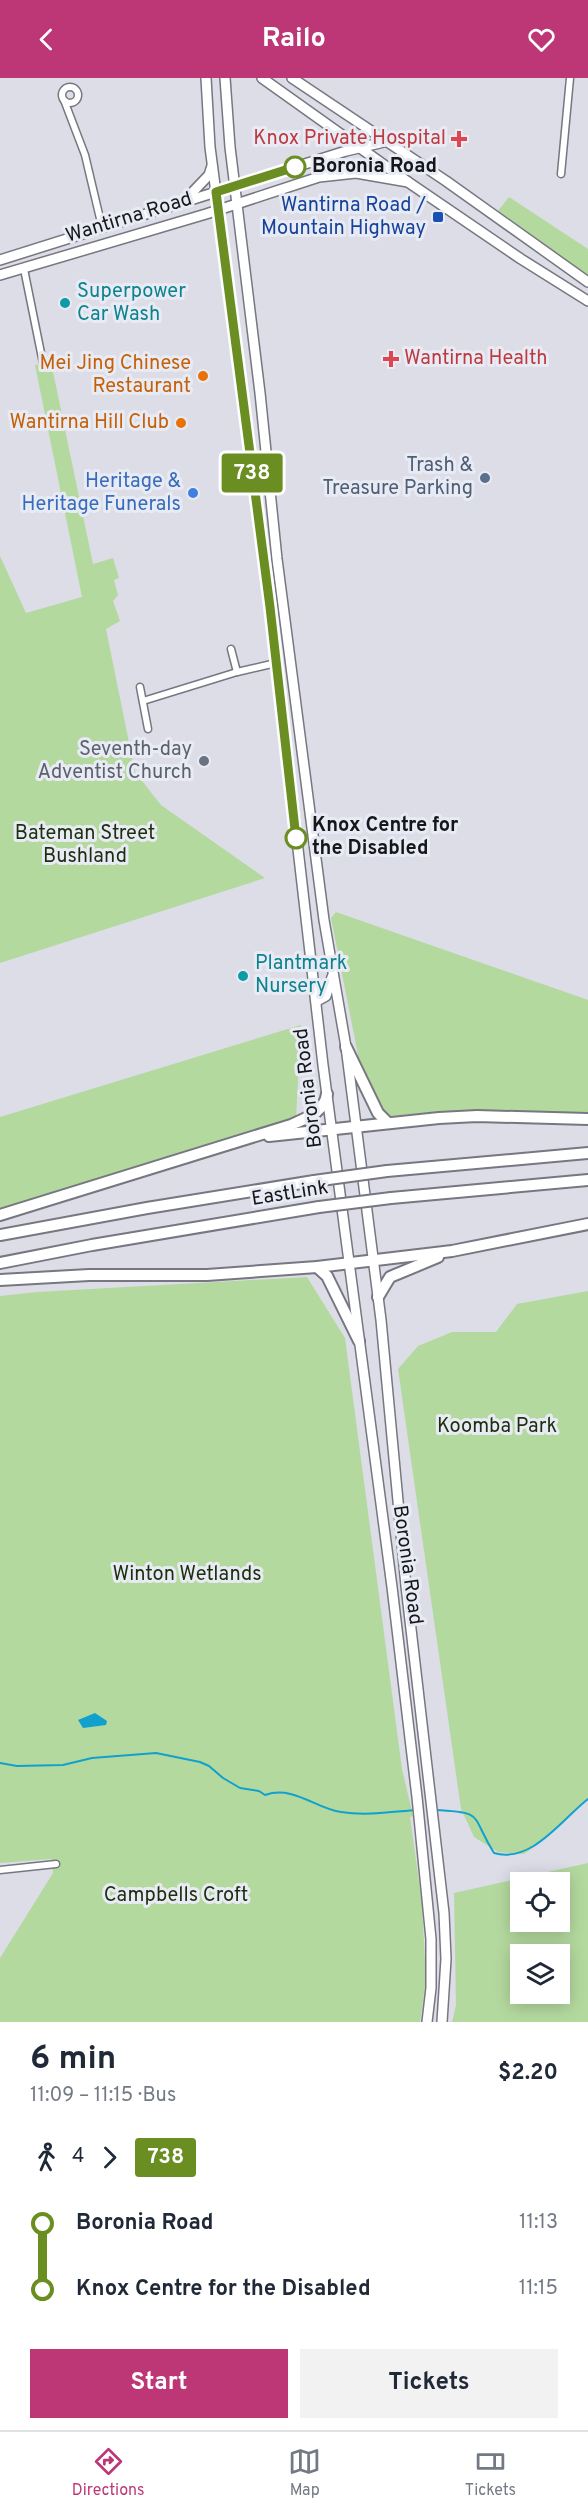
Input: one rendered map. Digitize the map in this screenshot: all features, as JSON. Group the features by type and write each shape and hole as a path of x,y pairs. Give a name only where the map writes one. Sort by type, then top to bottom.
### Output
{"highway":[{"path":"346,1047 378,1113 388,1123"},
{"path":"0,1215 257,1137 315,1113 323,1106 327,1094"},
{"path":"257,1137 291,1136 388,1123 477,1116 588,1119"},
{"name":"EastLink","path":"0,1235 314,1181 387,1171 588,1153"},
{"name":"EastLink","path":"0,1263 92,1245 319,1208 392,1198 588,1180"},
{"path":"0,1280 89,1275 207,1275 317,1268 452,1251 588,1224"},
{"path":"378,1297 390,1277 452,1251"},
{"path":"317,1268 327,1276 359,1341"}],"main road":[{"name":"Boronia Road","path":"206,78 212,164 420,1822 432,1939 431,1988 427,2022"},
{"name":"Boronia Road","path":"225,78 226,115 260,393 277,559 322,907 346,1047 378,1297 406,1586 446,1936 446,1978 442,2022"},
{"path":"262,78 408,182 521,259 588,301"},
{"path":"292,78 384,142 446,181 588,282"},
{"name":"Wantirna Road","path":"0,260 184,201 384,142"},
{"path":"184,201 209,175 212,164"},
{"name":"Wantirna Road","path":"0,275 330,175 356,173 408,182"},
{"path":"102,227 107,243"},
{"path":"242,394 260,393"},
{"path":"292,804 307,793"},
{"path":"305,908 322,907"},
{"path":"317,1001 326,996 333,975"},
{"path":"392,1587 406,1586"}],"street":[{"path":"561,174 570,78"},
{"path":"67,101 67,110 85,155 102,227"},
{"path":"24,269 44,363"},
{"path":"231,649 237,672"},
{"path":"142,701 237,672 276,663"},
{"path":"140,687 148,729"},
{"path":"0,1870 56,1864"}],"green space":[{"path":"509,197 588,249 588,282 494,216"},
{"name":"Bateman Street Bushland","path":"51,362 93,564 113,558 119,578 114,580 118,595 113,601 120,621 106,629 135,772 161,805 265,878 0,963 0,556 26,613 82,597 35,365"},
{"path":"336,912 588,1000 588,1114 448,1111 391,1116 382,1110 360,1065 331,918"},
{"path":"301,1025 296,1118 0,1209 0,1117"},
{"name":"Winton Wetlands","path":"307,1277 345,1338 402,1769 413,1816 410,1817 422,1903 426,1980 420,2022 0,2022 0,1958 53,1873 51,1859 0,1863 0,1296"},
{"name":"Koomba Park","path":"588,1291 588,1798 524,1854 498,1852 474,1837 461,1809 398,1369 418,1346 452,1332 496,1332 517,1304"},
{"path":"588,1863 588,2022 452,2022 456,2005 454,1893 510,1880 510,1932 570,1932 570,1872 548,1872"}],"water":[{"path":"95,1713 107,1721 106,1725 83,1728 78,1720"}],"waterway":[{"path":"0,1763 17,1766 63,1765 92,1758 156,1753 200,1762 240,1788 259,1791 265,1795 276,1793 295,1795 341,1812 360,1814 416,1810"},
{"path":"434,1810 470,1814 478,1823 494,1853 508,1855 521,1852 546,1838 588,1799"}],"bus line":[{"name":"738","path":"295,167 216,192 270,607 296,838"}],"place":[{"name":"Knox Private Hospital","path":"459,139"},
{"name":"Boronia Road","path":"295,167"},
{"name":"Wantirna Road / Mountain Highway","path":"438,217"},
{"name":"Superpower Car Wash","path":"65,303"},
{"name":"Wantirna Health","path":"391,359"},
{"name":"Mei Jing Chinese Restaurant","path":"203,376"},
{"name":"Wantirna Hill Club","path":"181,423"},
{"name":"Trash & Treasure Parking","path":"485,478"},
{"name":"Heritage & Heritage Funerals","path":"193,493"},
{"name":"Seventh-day Adventist Church","path":"204,761"},
{"name":"Knox Centre for the Disabled","path":"296,838"},
{"name":"Plantmark Nursery","path":"243,976"}],"park label":[{"name":"Campbells Croft","path":"176,1896"}]}
